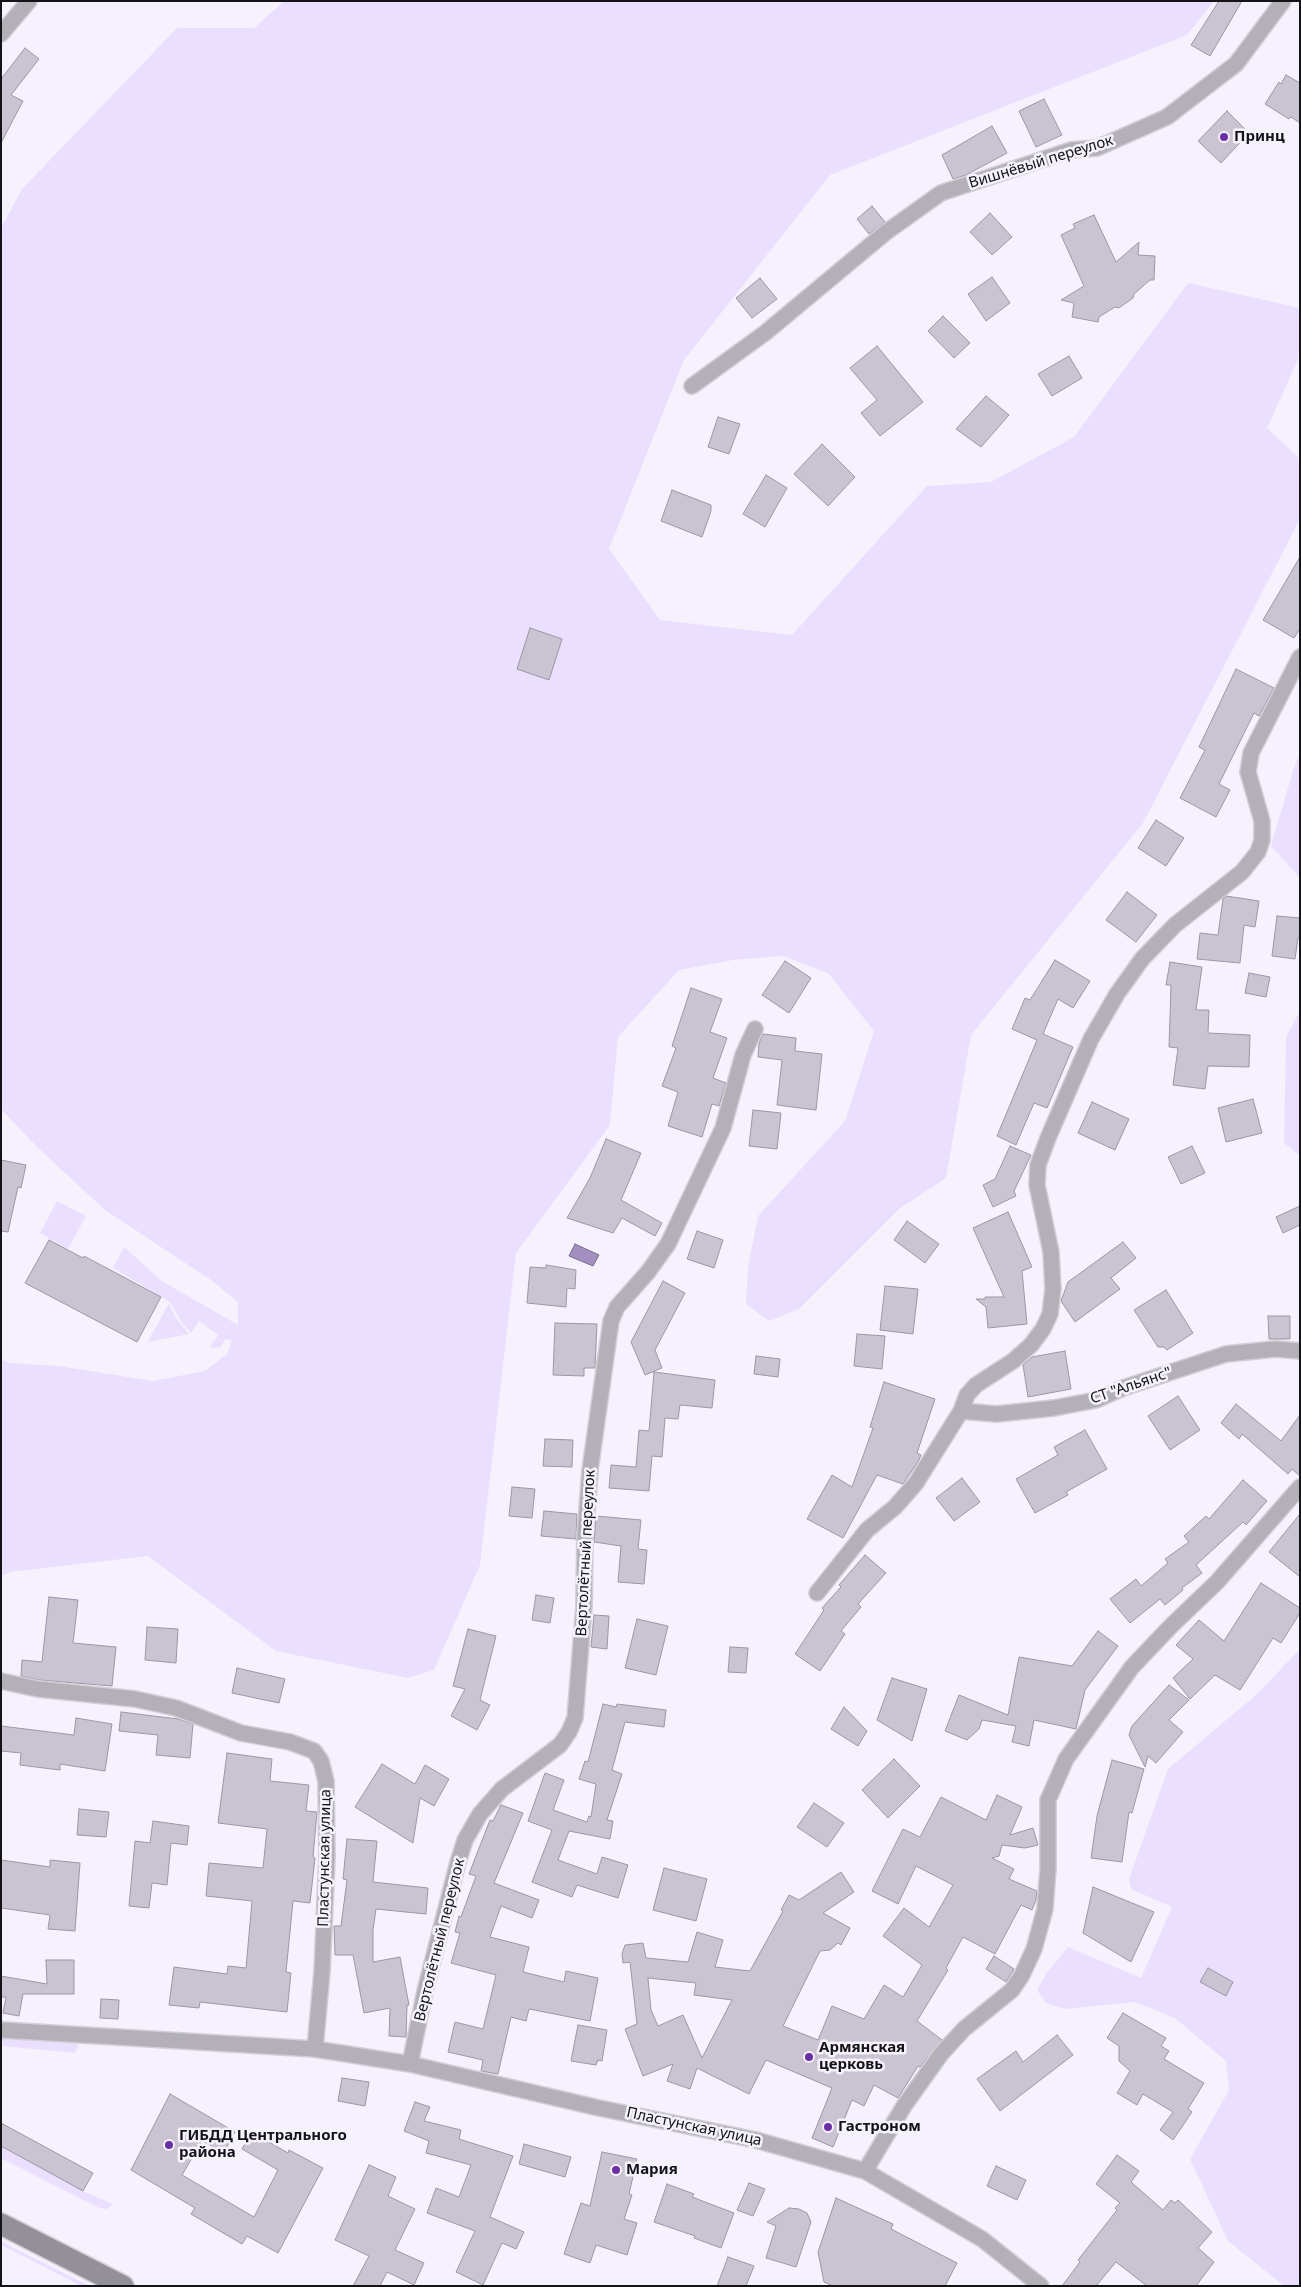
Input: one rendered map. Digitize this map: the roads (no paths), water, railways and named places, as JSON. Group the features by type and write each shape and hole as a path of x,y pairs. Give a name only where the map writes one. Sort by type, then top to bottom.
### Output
{"main road":[{"path":"1,2224 123,2286"}],"street":[{"path":"1,34 28,1"},
{"name":"Вишнёвый переулок","path":"692,386 765,333 885,233 942,193 1071,150 1097,148 1167,117 1236,64 1283,1"},
{"path":"817,1593 866,1530 895,1507 916,1482 961,1411 967,1395 976,1385 1012,1361 1031,1345 1050,1314 1053,1289 1051,1252 1037,1185 1038,1165 1091,1039 1117,994 1142,959 1175,925 1242,872 1258,852 1262,840 1262,821 1248,772 1251,753 1300,657"},
{"name":"Вертолётный переулок","path":"410,2064 428,1982 458,1862 466,1840 480,1814 502,1789 560,1745 569,1732 575,1718 584,1606 585,1535 590,1470 609,1328 617,1307 648,1272 668,1244 723,1128 744,1055 755,1029"},
{"name":"СТ \"Альянс\"","path":"961,1411 998,1414 1054,1408 1096,1400 1123,1388 1226,1354 1274,1349 1300,1350"},
{"path":"865,2171 904,2106 941,2054 964,2029 1012,1990 1022,1975 1034,1949 1044,1910 1048,1868 1048,1800 1066,1759 1132,1666 1217,1582 1300,1487"},
{"name":"Пластунская улица","path":"1,1681 38,1689 135,1700 176,1708 241,1733 290,1742 314,1751 321,1761 326,1781 327,1848 322,1972 315,2049"},
{"name":"Пластунская улица","path":"1,2030 315,2049 410,2064 599,2108 756,2140 865,2171 982,2239 1040,2286"}],"place":[{"name":"Принц","path":"1224,137"},
{"name":"Армянская церковь","path":"809,2057"},
{"name":"Гастроном","path":"828,2127"},
{"name":"ГИБДД Центрального района","path":"169,2145"},
{"name":"Мария","path":"616,2170"}]}
